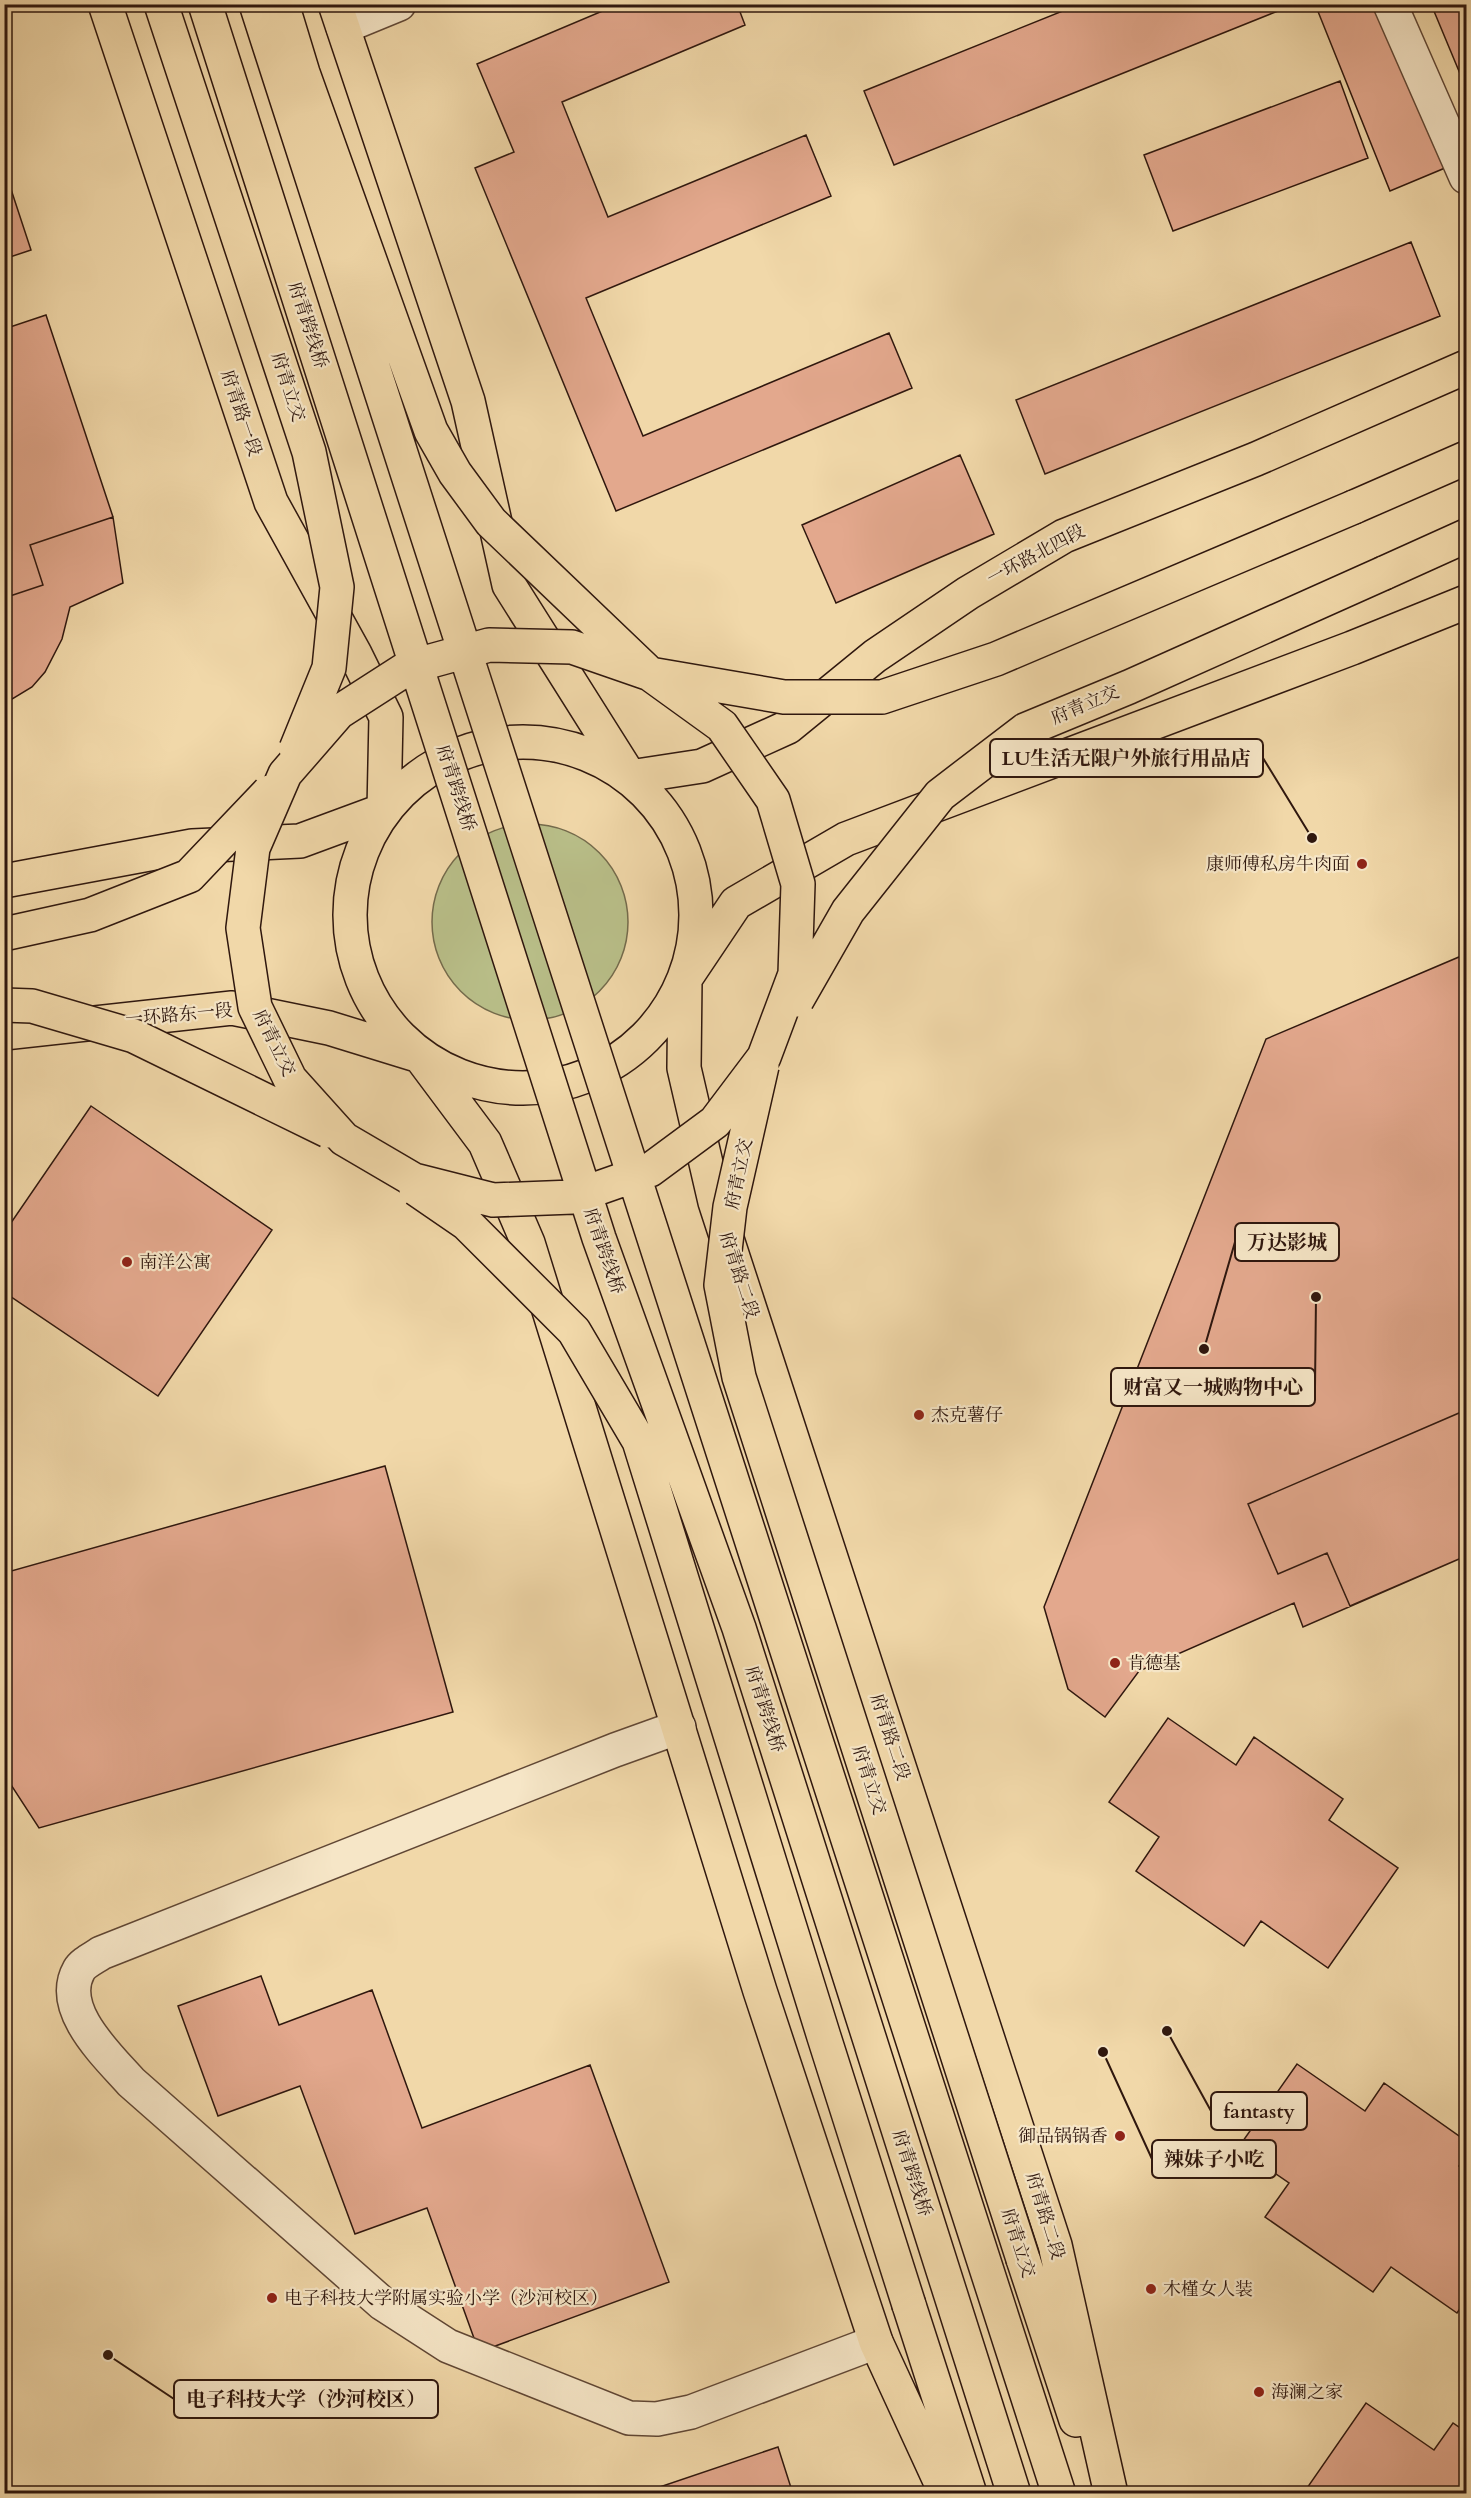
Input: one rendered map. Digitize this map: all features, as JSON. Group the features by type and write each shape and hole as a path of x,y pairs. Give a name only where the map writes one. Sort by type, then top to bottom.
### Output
{"main road":[{"name":"府青路一段","path":"105,4 271,502 355,654 386,717 384,810"},
{"name":"府青立交","path":"161,4 309,452 337,587 329,668 253,848 243,928 255,1007 290,1079 344,1139 414,1180 493,1200 573,1197 650,1170 715,1122 764,1057 848,911 940,795 1025,730 1129,687 1467,536"},
{"name":"府青跨线桥","path":"205,4 598,1238 739,1628 1014,2493"},
{"path":"256,4 1059,2493"},
{"name":"府青立交","path":"282,4 303,73 431,431 455,473 491,522 650,674 722,726 773,800 798,884 795,974 764,1057 730,1207 721,1286 739,1377 1099,2493"},
{"path":"339,16 468,401 509,585 630,777 668,818 692,868 697,925 685,979"},
{"name":"一环路北四段","path":"630,777 702,766 788,727 875,656 968,593 1064,536 1256,459 1467,367"},
{"name":"府青立交","path":"4,934 90,915 189,876 285,774 339,712 409,667 489,645 572,647 650,674 784,697 882,697 996,659 1467,458"},
{"path":"420,1056 467,1080 519,1089 571,1082 619,1060 658,1024 736,903 846,839 1352,648 1467,602"},
{"path":"630,777 582,750 528,740 474,747 424,772 384,810 359,859 349,913 357,967 382,1017 420,1056 485,1143 528,1243 760,1991 876,2342 946,2493"},
{"path":"4,881 192,846 300,841 384,810"},
{"name":"府青路二段","path":"685,979 684,1068 715,1202 1055,2244 1112,2493"},
{"path":"4,1005 32,1006 134,1036 344,1139 467,1224 574,1331 639,1441 820,2026 970,2493"},
{"name":"一环路东一段","path":"4,1033 232,1008 329,1028 420,1056"}],"street":[{"path":"339,16 399,4"},
{"path":"1390,4 1467,177"},
{"path":"679,1727 615,1750 101,1953 80,1968 72,1987 76,2011 97,2044 130,2082 383,2304 448,2346 629,2418 657,2419 691,2412 876,2342"}],"green space":[{"path":"520,824 540,824 568,831 585,840 600,852 612,867 621,884 628,912 628,932 621,960 612,977 600,992 585,1004 568,1013 540,1020 520,1020 492,1013 475,1004 460,992 448,977 439,960 432,932 432,912 439,884 448,867 460,852 475,840 492,831"}],"building":[{"path":"619,4 737,4 745,25 562,102 608,217 806,135 831,196 586,298 643,436 889,333 912,388 616,511 475,168 514,152 477,64"},
{"path":"1080,4 1287,4 1288,7 894,165 864,91"},
{"path":"1315,4 1379,4 1445,168 1390,191"},
{"path":"1431,4 1466,4 1466,88"},
{"path":"1340,81 1368,158 1173,231 1144,155"},
{"path":"4,168 31,250 4,259"},
{"path":"1411,242 1440,316 1045,474 1016,400"},
{"path":"46,315 113,517 30,545 43,585 4,598 4,329"},
{"path":"960,455 994,534 836,603 802,525"},
{"path":"113,517 123,583 70,607 62,639 45,672 32,687 4,704 4,598 43,585 30,545"},
{"path":"1466,954 1466,1556 1303,1627 1294,1603 1139,1671 1105,1717 1068,1689 1044,1607 1266,1039"},
{"name":"南洋公寓","path":"91,1106 272,1230 158,1396 4,1292 4,1233"},
{"path":"1466,1410 1466,1556 1350,1606 1327,1553 1278,1574 1248,1504"},
{"path":"385,1466 453,1712 39,1828 4,1774 4,1573"},
{"path":"1168,1718 1236,1765 1254,1737 1343,1799 1329,1820 1398,1868 1328,1968 1261,1921 1244,1946 1136,1871 1159,1837 1109,1802"},
{"path":"261,1976 279,2025 372,1990 422,2128 590,2065 669,2282 479,2352 427,2208 355,2234 300,2086 218,2116 178,2006"},
{"path":"1297,2064 1365,2111 1384,2083 1466,2141 1466,2155 1459,2166 1466,2171 1466,2300 1457,2313 1391,2267 1373,2292 1265,2217 1289,2183 1238,2148"},
{"path":"1366,2403 1434,2450 1453,2423 1466,2432 1466,2494 1315,2494 1307,2488"},
{"path":"778,2447 793,2494 639,2494"}],"place":[{"name":"LU生活无限户外旅行用品店","path":"1312,838"},
{"name":"康师傅私房牛肉面","path":"1362,864"},
{"name":"南洋公寓","path":"127,1262"},
{"name":"财富又一城购物中心","path":"1316,1297"},
{"name":"万达影城","path":"1204,1349"},
{"name":"杰克薯仔","path":"919,1415"},
{"name":"肯德基","path":"1115,1663"},
{"name":"fantasty","path":"1167,2031"},
{"name":"辣妹子小吃","path":"1103,2052"},
{"name":"御品锅锅香","path":"1120,2136"},
{"name":"木槿女人装","path":"1151,2289"},
{"name":"电子科技大学附属实验小学（沙河校区）","path":"272,2298"},
{"name":"电子科技大学（沙河校区）","path":"108,2355"},
{"name":"海澜之家","path":"1259,2392"}]}
